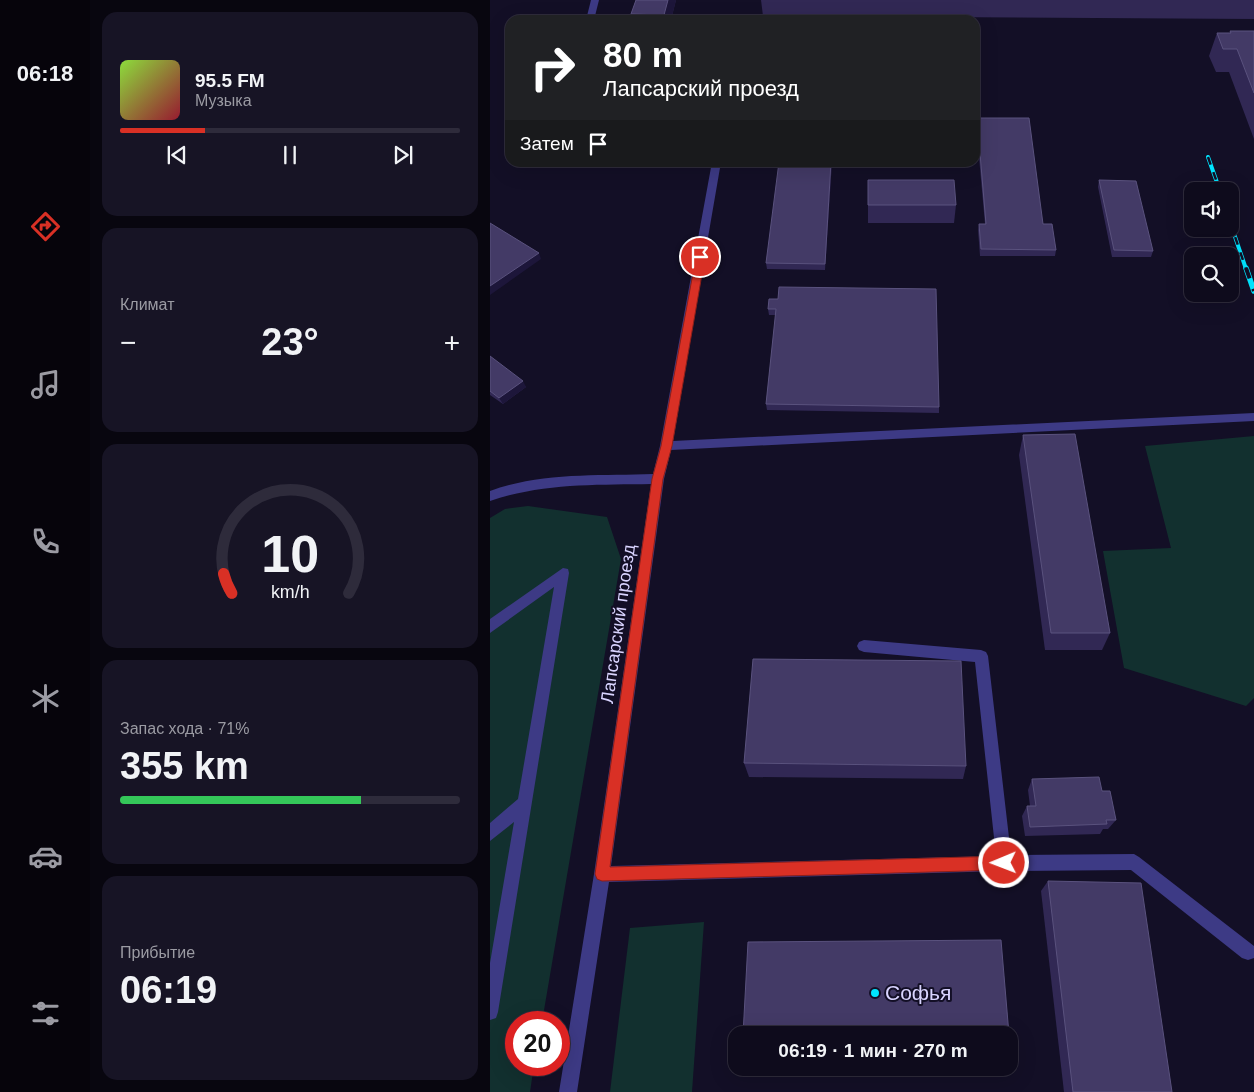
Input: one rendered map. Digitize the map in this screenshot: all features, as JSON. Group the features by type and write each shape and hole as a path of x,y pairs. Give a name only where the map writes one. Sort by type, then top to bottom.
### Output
{"street":[{"path":"591,15 595,0"},
{"name":"Лапсарский проезд","path":"568,1092 602,874 658,479 666,446 716,167"},
{"path":"666,446 1254,417"},
{"path":"490,496 501,491 538,484 658,479"},
{"path":"490,627 563,573 490,1012"},
{"path":"864,646 981,656 1004,863"},
{"path":"490,833 526,802"},
{"path":"602,874 1004,863 1134,862 1248,952"}],"green space":[{"path":"1254,436 1254,698 1246,706 1124,668 1103,551 1171,548 1145,446"},
{"path":"528,506 607,517 621,559 544,1011 505,1011 505,1076 532,1076 530,1092 490,1092 490,518 505,509"},
{"path":"704,922 692,1092 610,1092 630,928"}],"building":[{"path":"636,0 668,0 664,15 631,14"},
{"path":"1230,31 1254,31 1254,93 1237,49 1223,49 1217,33 1231,33"},
{"path":"980,118 1029,118 1043,224 1052,224 1056,250 981,249 979,224 986,224 980,153"},
{"path":"778,167 831,167 825,264 766,263"},
{"path":"868,180 954,180 956,205 868,205"},
{"path":"1099,180 1136,181 1153,251 1114,250"},
{"path":"490,223 539,253 490,286"},
{"path":"779,287 936,289 939,407 766,404 776,309 768,309 769,299 778,299"},
{"path":"490,356 523,381 499,398 490,391"},
{"path":"1075,434 1110,633 1051,633 1023,435"},
{"path":"753,659 961,661 966,766 744,763"},
{"path":"1099,777 1102,791 1110,791 1116,820 1106,820 1107,824 1030,827 1027,806 1036,806 1032,779"},
{"path":"1048,881 1141,883 1172,1092 1073,1092"},
{"name":"Софья","path":"1001,940 1008,1026 743,1026 748,942"}],"railway":[{"path":"1208,157 1217,182"},
{"path":"1235,237 1246,269"},
{"path":"1246,268 1254,291"}],"place":[{"name":"Софья","path":"875,993"}],"route":[{"path":"700,257 666,446 658,479 602,874 1004,863"}]}
